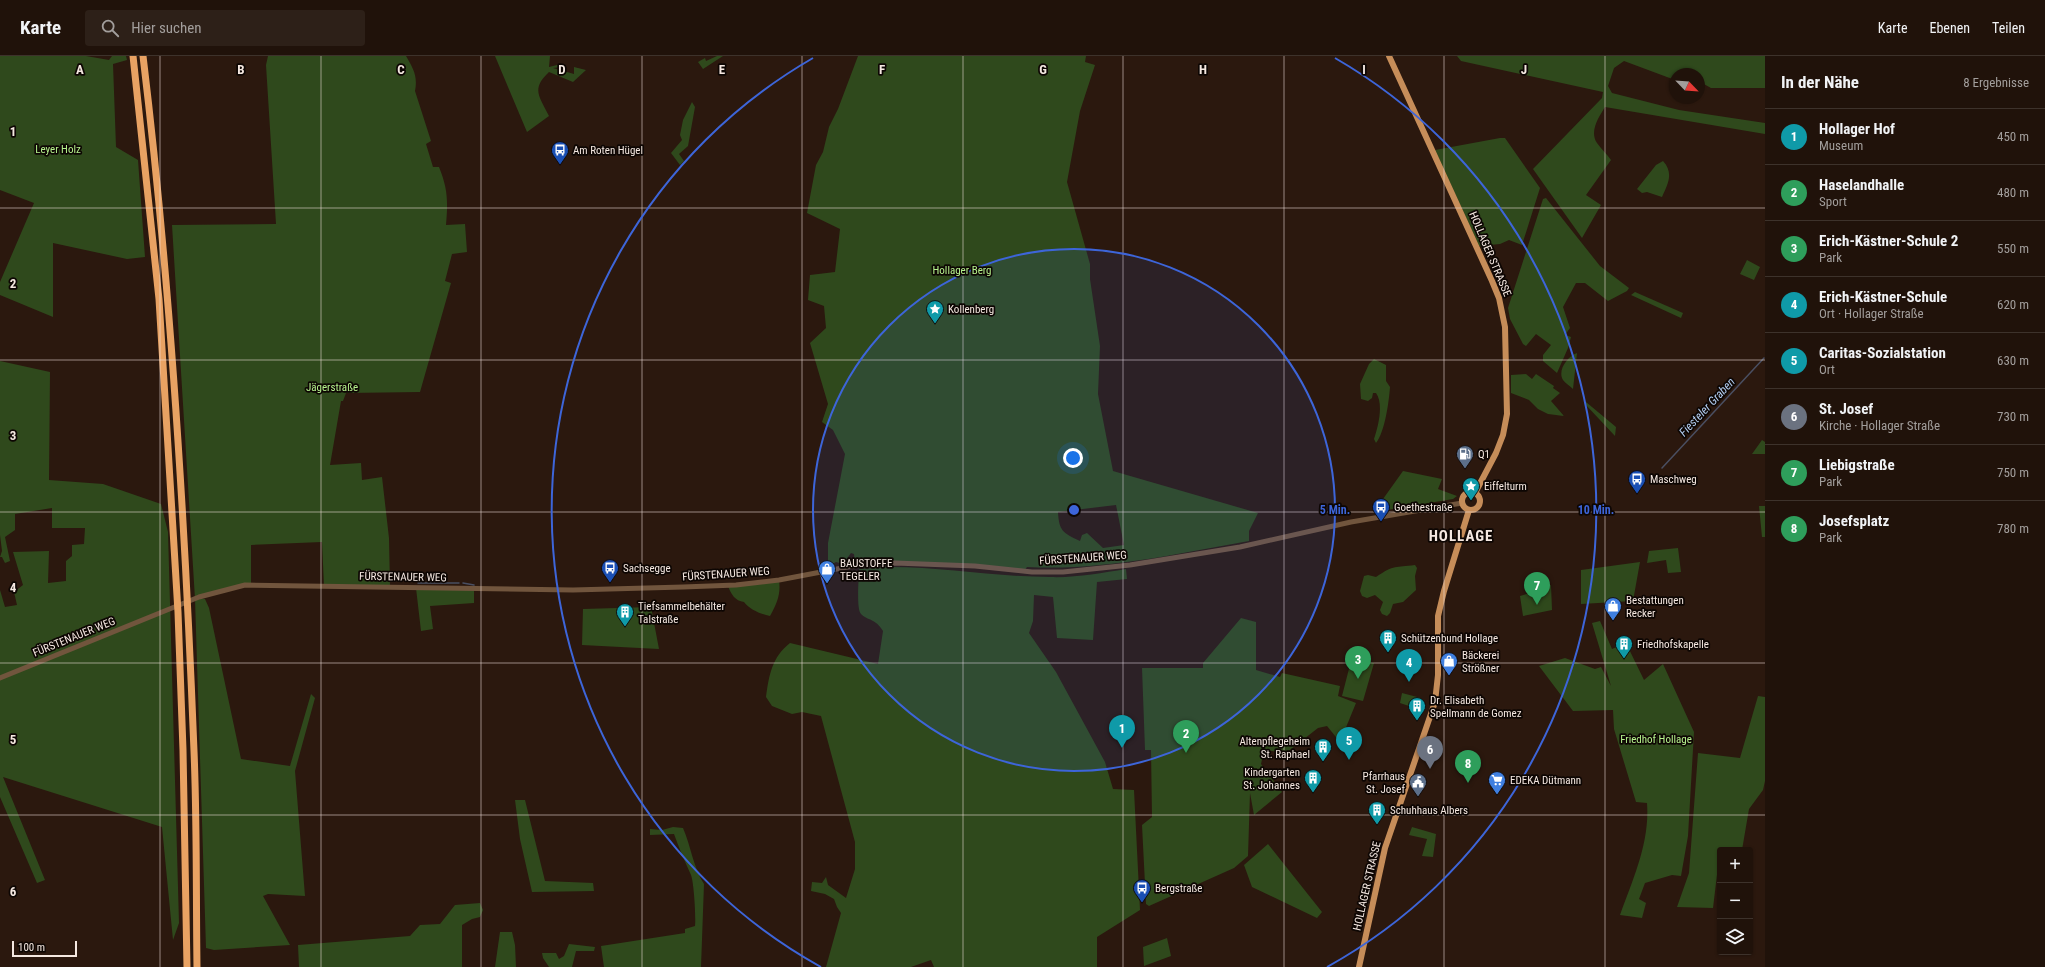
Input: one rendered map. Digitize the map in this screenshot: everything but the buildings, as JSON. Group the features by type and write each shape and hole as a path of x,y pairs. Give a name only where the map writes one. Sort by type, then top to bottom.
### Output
{"highway":[{"path":"133,56 159,299 178,612 183,750 187,967"},
{"path":"143,56 154,146 173,359 194,753 197,967"}],"main road":[{"name":"HOLLAGER STRASSE","path":"1389,56 1492,281 1504,318 1507,344 1506,423 1496,453 1475,493"},
{"path":"1470,492 1475,493 1479,498 1479,503 1476,508 1469,510 1462,503 1462,498 1465,494 1470,492"},
{"name":"HOLLAGER STRASSE","path":"1359,967 1385,848 1434,702 1438,675 1438,616 1442,596 1469,510"}],"street":[{"name":"FÜRSTENAUER WEG","path":"0,678 159,612 210,594 246,585 573,590 713,586 779,580 858,565 895,563 975,566 1032,572 1063,572 1130,565 1240,547 1351,522 1462,503"}],"green space":[{"name":"Leyer Holz","path":"0,56 86,56 109,60 112,56 126,56 127,60 113,64 116,147 138,160 145,257 127,259 53,243 53,317 0,295 0,282 34,203 0,190"},
{"name":"Jägerstraße","path":"268,56 406,56 414,72 416,81 415,91 431,141 426,144 433,167 439,167 446,189 446,225 465,224 467,252 452,254 445,281 451,283 420,392 346,393 343,401 341,401 330,465 361,463 362,480 382,477 389,538 390,587 324,586 322,542 251,545 251,585 200,598 205,599 209,608 241,759 290,766 311,694 315,698 295,771 305,896 268,894 263,896 290,945 214,950 206,948 195,599 172,225 276,224 266,65"},
{"path":"495,56 550,56 549,67 561,64 561,67 553,68 574,74 574,67 586,70 573,82 549,72 543,78 538,88 538,93 549,116 527,132"},
{"path":"717,56 723,56 703,69 698,62 705,58 706,61"},
{"name":"Hollager Berg","path":"858,56 1086,56 1085,62 1095,65 1080,111 1067,182 1090,264 1090,279 1100,346 1098,394 1113,471 1258,513 1249,531 1249,541 1111,564 1055,568 1027,567 1024,571 912,563 855,566 854,554 851,553 843,564 836,562 831,565 828,562 828,543 845,454 833,430 822,422 828,404 810,343 826,328 824,306 808,300 810,275 835,272 840,229 807,213 816,165 823,152 829,127 838,109","holes":["1116,505 1124,545 1103,548 1087,533 1082,535 1080,541 1063,531 1059,523 1058,512"]},
{"path":"1457,56 1765,56 1765,88 1711,88 1705,85 1705,68 1669,68 1669,78 1624,61 1614,68 1608,86 1612,93 1679,110 1765,123 1765,134 1605,107 1596,124 1594,134 1597,143 1611,160 1586,195 1601,205 1582,238 1533,169 1602,98 1603,92 1461,61"},
{"path":"692,102 695,107 688,146 679,154 684,161 680,165 671,153 682,140 680,135 683,120"},
{"path":"1505,138 1540,188 1522,245 1509,240 1500,244 1479,246 1435,150"},
{"path":"1663,161 1668,170 1669,179 1662,197 1647,192 1642,193 1637,189 1656,165"},
{"path":"1546,198 1600,266 1629,288 1627,291 1608,301 1585,283 1576,283 1563,307 1570,328 1565,335 1571,337 1557,373 1543,361 1543,355 1551,345 1536,334 1526,346 1523,344 1510,319 1508,308 1543,199"},
{"path":"1747,260 1760,267 1754,280 1740,274"},
{"path":"1635,292 1683,313 1681,318 1631,295"},
{"path":"1577,353 1573,389 1563,380 1561,372 1567,360"},
{"path":"1374,359 1386,365 1386,381 1390,387 1388,408 1382,432 1376,443 1374,439 1380,416 1380,403 1376,393 1373,393 1372,398 1368,401 1361,399 1360,384 1369,364"},
{"path":"0,361 50,372 49,480 103,484 161,504 168,532 179,923 173,940 162,827 3,777 45,880 37,883 0,797 0,590 5,607 17,605 14,592 23,585 13,552 49,551 48,583 66,581 66,561 72,556 72,545 84,544 85,528 52,528 52,508 15,514 15,530 5,537 10,561 5,563 2,557 0,557 2,551 0,535"},
{"path":"1526,374 1532,379 1536,374 1554,386 1553,388 1560,393 1551,401 1564,416 1548,414 1538,409 1529,400 1511,393 1511,375"},
{"path":"1586,402 1616,427 1615,436 1585,404"},
{"path":"1762,440 1765,442 1765,454 1752,454"},
{"path":"1403,471 1442,479 1438,489 1457,496 1453,499 1387,510 1383,508 1383,499"},
{"path":"1759,506 1765,506 1765,537 1762,537"},
{"path":"1678,548 1681,572 1668,573 1666,560 1647,563 1649,551"},
{"path":"1640,562 1633,601 1581,604 1581,570"},
{"path":"1415,565 1417,568 1415,576 1416,590 1403,602 1393,604 1390,613 1387,616 1382,614 1380,610 1383,602 1375,595 1367,598 1362,596 1360,591 1364,576 1368,575 1376,577 1391,568"},
{"path":"911,567 1030,577 1069,577 1126,569 1127,579 1097,582 1093,640 1057,638 1053,597 1034,595 1033,621 1029,633 1056,672 1105,762 1113,789 1134,790 1140,910 1097,937 1097,967 934,967 931,960 911,967 826,967 841,913 834,899 825,894 811,891 812,882 822,883 826,877 828,885 846,898 855,869 855,842 821,716 802,712 792,714 772,706 766,697 767,689 775,660 790,643 878,664 883,631 877,624 861,614 859,611 859,569"},
{"path":"779,580 778,598 770,616 756,611 744,602 736,599 728,586"},
{"path":"1551,585 1552,610 1523,616 1520,596 1530,593 1530,589"},
{"path":"416,588 474,588 474,603 430,606 433,629 421,631"},
{"path":"651,607 659,649 582,645 583,609"},
{"path":"1241,618 1256,622 1256,670 1280,677 1282,673 1340,686 1338,696 1356,703 1340,742 1327,726 1318,728 1286,753 1264,750 1261,764 1282,792 1254,815 1250,793 1248,856 1234,868 1149,906 1146,904 1142,825 1152,817 1151,750 1145,750 1142,668 1203,668 1203,663"},
{"name":"Friedhof Hollage","path":"1600,621 1612,649 1626,643 1644,680 1663,664 1694,732 1688,836 1681,876 1672,875 1645,883 1639,899 1646,903 1642,918 1620,915 1640,860 1646,832 1647,803 1636,802 1614,729 1613,710 1573,711 1539,666 1565,658 1595,669 1601,667 1611,686 1592,623"},
{"path":"1352,657 1374,663 1363,701 1342,696"},
{"path":"1402,693 1421,698 1418,709 1400,703"},
{"path":"1758,696 1765,697 1765,781 1763,790 1749,809 1743,847 1717,847 1717,875 1713,908 1677,907 1689,873 1698,753 1740,758"},
{"path":"515,800 525,800 545,881 593,883 594,891 532,892 520,839"},
{"path":"673,827 683,828 697,871 704,884 701,967 604,967 601,946 685,933 685,929 695,926 692,879 674,834 650,835 650,829 662,830"},
{"path":"1412,827 1436,834 1433,857 1422,856 1427,839 1409,835"},
{"path":"1268,844 1322,912 1317,918 1252,887 1244,865"},
{"path":"480,903 483,910 480,917 472,919 462,925 462,967 299,967 298,945 410,936 420,925 440,924 455,905"},
{"path":"500,932 512,932 515,945 516,967 495,967"},
{"path":"1167,938 1171,956 1144,966 1143,947"},
{"path":"569,944 595,947 594,951 576,951 572,967 549,967 543,958 542,953 556,953 559,959 564,956"}],"waterway":[{"name":"Fiesteler Graben","path":"1662,468 1764,358"},
{"path":"418,583 459,583"},
{"path":"463,583 474,585"}],"place":[{"name":"Am Roten Hügel","path":"560,165"},
{"name":"Kollenberg","path":"935,324"},
{"name":"Q1","path":"1465,469"},
{"name":"Maschweg","path":"1637,494"},
{"name":"Eiffelturm","path":"1471,501"},
{"name":"Goethestraße","path":"1381,522"},
{"name":"Sachsegge","path":"610,583"},
{"name":"BAUSTOFFE TEGELER","path":"827,584"},
{"name":"Liebigstraße","path":"1537,605"},
{"name":"Bestattungen Recker","path":"1613,621"},
{"name":"Tiefsammelbehälter Talstraße","path":"625,627"},
{"name":"Schützenbund Hollage","path":"1388,653"},
{"name":"Friedhofskapelle","path":"1624,659"},
{"name":"Bäckerei Strößner","path":"1449,676"},
{"name":"Erich-Kästner-Schule 2","path":"1358,679"},
{"name":"Erich-Kästner-Schule","path":"1409,682"},
{"name":"Dr. Elisabeth Spellmann de Gomez","path":"1417,721"},
{"name":"Hollager Hof","path":"1122,748"},
{"name":"Haselandhalle","path":"1186,753"},
{"name":"Caritas-Sozialstation","path":"1349,760"},
{"name":"Altenpflegeheim St. Raphael","path":"1323,762"},
{"name":"St. Josef","path":"1430,769"},
{"name":"Josefsplatz","path":"1468,783"},
{"name":"Kindergarten St. Johannes","path":"1313,793"},
{"name":"EDEKA Dütmann","path":"1497,795"},
{"name":"Pfarrhaus St. Josef","path":"1418,797"},
{"name":"Schuhhaus Albers","path":"1377,825"},
{"name":"Bergstraße","path":"1142,903"}],"district":[{"name":"HOLLAGE","path":"1461,536"}]}
